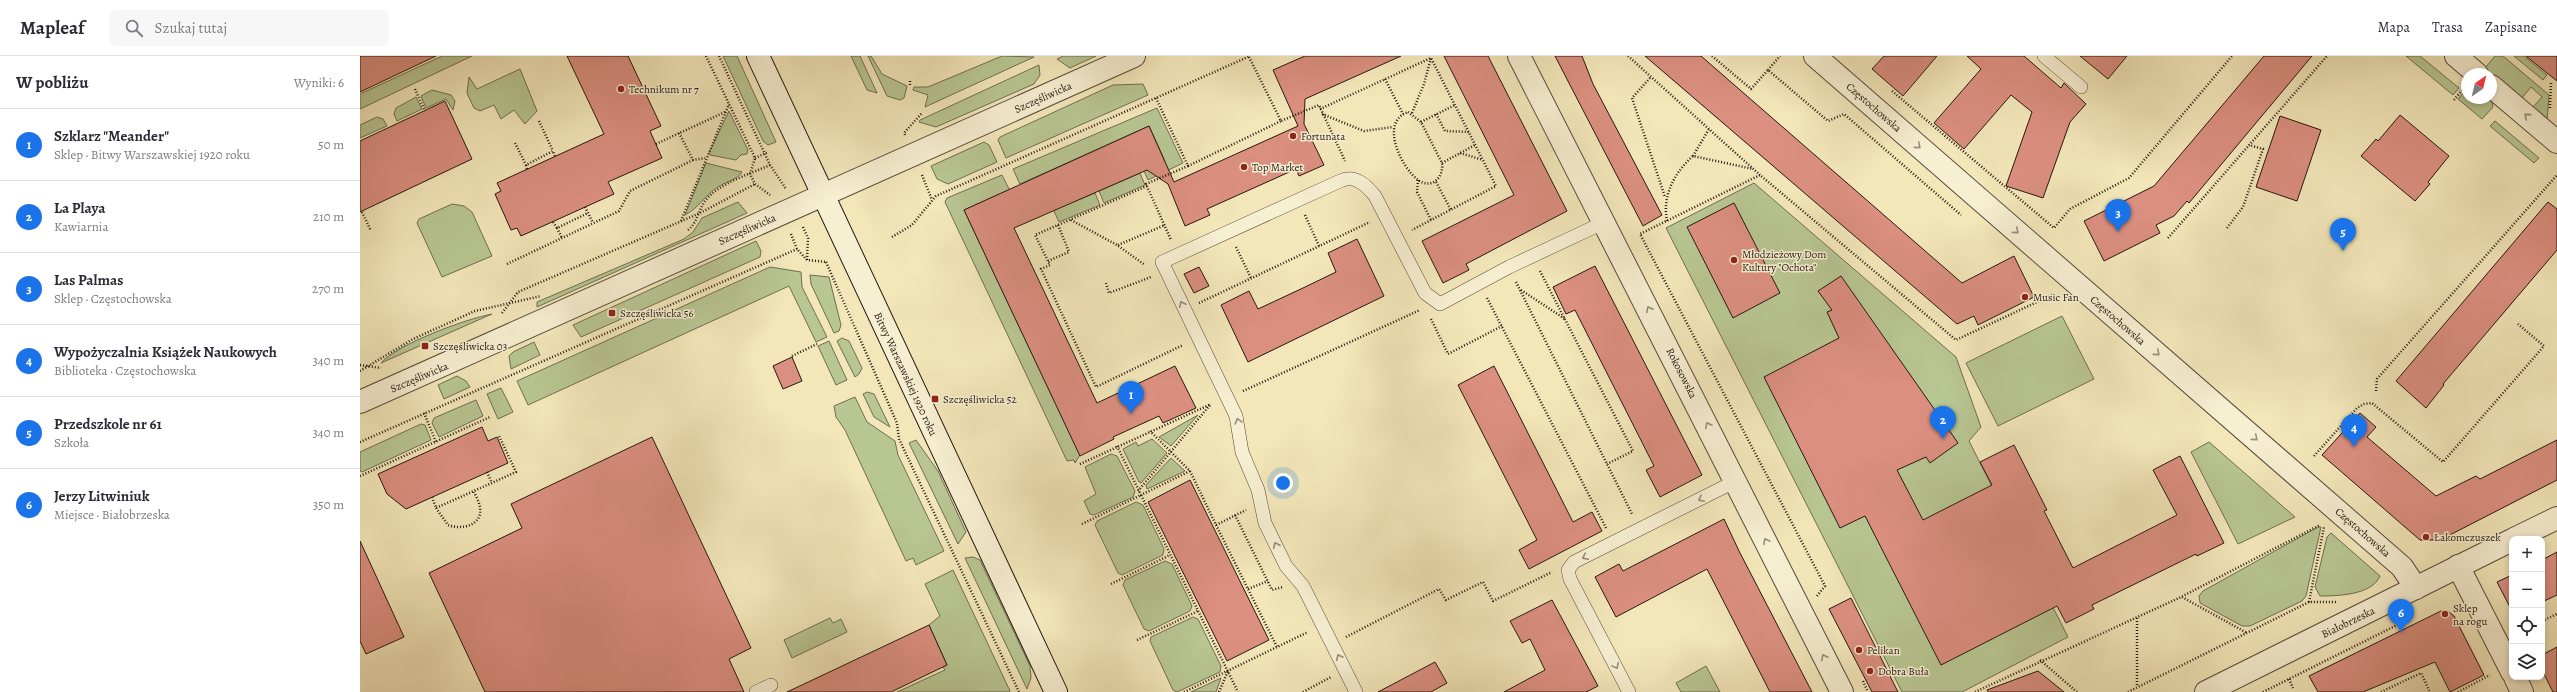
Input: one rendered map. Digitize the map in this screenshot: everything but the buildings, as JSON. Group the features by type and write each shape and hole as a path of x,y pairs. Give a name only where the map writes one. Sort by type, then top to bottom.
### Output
{"street":[{"name":"Bitwy Warszawskiej 1920 roku","path":"758,56 822,196 1056,692"},
{"name":"Szczęśliwicka","path":"360,402 1134,56"},
{"name":"Rokosowska","path":"1519,56 1605,222 1842,692"},
{"name":"Częstochowska","path":"1815,56 2402,567 2416,588"},
{"path":"2456,56 2470,68"},
{"path":"2497,91 2557,142"},
{"name":"Białobrzeska","path":"2519,536 2557,518"},
{"name":"Białobrzeska","path":"2206,692 2509,541"},
{"path":"2458,566 2502,673"},
{"path":"2516,680 2522,692"}],"lane":[{"path":"2044,56 2081,87"},
{"path":"1356,692 1303,586 1286,566 1265,523 1260,503 1242,452 1240,430 1229,398 1162,262 1346,178 1353,178 1368,187 1375,196 1431,305 1446,302 1509,268 1605,222"},
{"path":"1629,692 1570,579 1568,570 1574,562 1736,481"},
{"path":"756,692 771,685"}],"path":[{"path":"706,56 755,158 750,174 755,184 771,196"},
{"path":"719,56 770,165 782,179"},
{"path":"892,237 912,225 936,196 1249,56 1281,121"},
{"path":"1628,56 1650,78 1760,175 1956,340 2057,293 2051,287"},
{"path":"1712,56 1751,89 1780,56"},
{"path":"1886,86 2054,228 2070,209 2129,178 2232,56"},
{"path":"2168,238 2327,56"},
{"path":"1320,109 1431,58"},
{"path":"1411,231 1496,186 1431,58"},
{"path":"1412,113 1424,84 1431,58"},
{"path":"1768,70 1828,121 1844,114 1968,220"},
{"path":"1650,78 1632,98 1665,197 1667,221"},
{"path":"1385,79 1403,114"},
{"path":"910,81 910,86"},
{"path":"2551,82 2552,92"},
{"path":"414,89 426,110"},
{"path":"2454,100 2461,91"},
{"path":"1156,98 1188,166"},
{"path":"680,221 705,158 729,104"},
{"path":"1199,337 1096,387 1041,269 1050,265 1036,234 1147,186 1146,184 1318,105 1353,178"},
{"path":"1421,122 1455,105"},
{"path":"656,144 726,112"},
{"path":"904,133 922,113"},
{"path":"1412,113 1421,122 1442,163 1443,169 1440,178 1436,182 1424,184 1418,180 1402,158 1394,137 1393,127 1403,114 1412,113"},
{"path":"1322,114 1364,131 1393,127"},
{"path":"1436,114 1445,131 1469,132"},
{"path":"539,121 555,156"},
{"path":"1665,197 1684,164 1693,156 1709,129"},
{"path":"679,133 693,160"},
{"path":"515,143 527,169"},
{"path":"1442,163 1475,145"},
{"path":"2227,228 2243,207 2263,149 2249,145"},
{"path":"526,165 553,151"},
{"path":"755,158 768,152"},
{"path":"1459,153 1483,160"},
{"path":"1693,156 1754,169"},
{"path":"507,264 619,211 630,191 693,160 705,158"},
{"path":"684,233 694,225 705,201 719,189 770,165"},
{"path":"1760,175 1640,234 1825,586 1814,600"},
{"path":"2376,391 2377,379 2557,175"},
{"path":"922,176 932,200"},
{"path":"1418,180 1417,192 1431,220"},
{"path":"1436,182 1451,210"},
{"path":"501,315 518,292 700,213 755,184"},
{"path":"1147,186 1179,255"},
{"path":"1298,200 1319,246"},
{"path":"585,207 593,223"},
{"path":"362,212 371,231"},
{"path":"557,228 588,213"},
{"path":"1185,310 1385,215"},
{"path":"1070,220 1117,245 1148,268"},
{"path":"553,222 562,238"},
{"path":"1048,261 1069,252 1058,225"},
{"path":"1117,245 1165,225"},
{"path":"1229,232 1251,278"},
{"path":"790,234 797,249 806,260 826,262 897,423 899,439 1019,692"},
{"path":"806,260 808,238"},
{"path":"360,442 797,249"},
{"path":"1533,256 1633,451 1607,464"},
{"path":"1509,268 1640,530"},
{"path":"1479,284 1613,543"},
{"path":"1520,290 1565,319"},
{"path":"360,371 413,339 475,311 547,294"},
{"path":"1080,464 1150,431 1229,398 1431,305 1448,354 1502,326"},
{"path":"2314,456 2357,408 2364,404 2372,403 2443,462 2544,346 2518,324"},
{"path":"792,356 817,344"},
{"path":"360,365 388,369"},
{"path":"1138,491 1210,405"},
{"path":"424,414 436,442"},
{"path":"360,476 490,416"},
{"path":"1150,431 1190,471 1277,648"},
{"path":"436,508 516,472 499,436"},
{"path":"1117,446 1238,692"},
{"path":"1082,524 1190,471"},
{"path":"487,472 492,483"},
{"path":"432,497 436,508 448,525 463,528 476,520 480,512 480,505 474,492"},
{"path":"1216,525 1260,503"},
{"path":"2325,522 2331,527"},
{"path":"1975,692 2040,660 2137,618 2181,597 2325,522"},
{"path":"2309,602 2325,522"},
{"path":"1110,584 1170,555"},
{"path":"1332,644 1439,589 1446,600 1483,582 1493,601 1550,572 1568,570"},
{"path":"1248,589 1268,581"},
{"path":"2181,597 2247,633"},
{"path":"2128,692 2309,602 2343,603"},
{"path":"1137,640 1198,611"},
{"path":"2545,620 2557,614"},
{"path":"2137,618 2137,687"},
{"path":"2264,692 2411,618"},
{"path":"1184,692 1323,626"},
{"path":"2040,660 2077,692"},
{"path":"1219,692 1228,671"},
{"path":"2381,692 2421,673 2430,692"},
{"path":"2458,692 2502,673"},
{"path":"1303,692 1334,676"},
{"path":"1861,678 1868,692"},
{"path":"2289,679 2293,688"}],"green space":[{"path":"442,56 472,56 360,109 360,94"},
{"path":"723,56 737,56 776,142 768,145 763,141"},
{"path":"851,56 860,56 877,93 867,90"},
{"path":"868,56 871,56 882,74 907,86 904,98 900,100 887,96"},
{"path":"1002,56 1034,57 925,107 928,95 913,90 914,87 928,87"},
{"path":"1063,56 1096,56 1070,68 1057,59"},
{"path":"2406,56 2420,56 2459,88 2453,95"},
{"path":"2495,56 2503,56 2549,95 2547,121 2532,108 2542,97 2531,87 2521,99 2497,78 2497,68 2485,68"},
{"path":"2514,56 2524,56 2547,75 2543,80"},
{"path":"1039,65 1040,75 1034,84 936,127 919,122 920,120"},
{"path":"520,69 537,111 525,124 514,110 501,119 494,105 480,111 474,108 467,93 469,77 477,89"},
{"path":"1143,84 1148,95 1006,158 998,140 1000,137 1113,85"},
{"path":"432,90 451,95 455,101 453,110 446,99 426,108 421,96"},
{"path":"416,97 422,109 397,121 394,114 396,108"},
{"path":"2464,104 2492,104 2493,107 2482,119"},
{"path":"1157,108 1183,163 1148,180 1144,171 1165,161 1149,126 1020,184 1013,169"},
{"path":"729,111 748,150 747,154 741,155 736,160 710,155 709,153"},
{"path":"377,117 383,119 387,126 360,138 360,125"},
{"path":"2495,121 2539,158 2534,163 2490,126"},
{"path":"984,142 989,145 997,162 948,184 937,179 931,166"},
{"path":"706,163 742,172 731,181 713,190 694,209 685,215"},
{"path":"1140,173 1145,185 1104,203 1099,191"},
{"path":"1002,175 1013,197 1006,191 964,210 1080,455 1075,463 1074,460 1067,461 945,202 947,198"},
{"path":"1754,183 1956,357 1981,427 1969,441 2068,637 1962,692 1902,692 1666,228"},
{"path":"1095,193 1100,205 1059,222 1054,211 1056,209"},
{"path":"738,202 747,213 537,307 537,302 684,239 693,232 702,218"},
{"path":"452,204 464,206 472,212 492,256 442,277 417,223 419,219"},
{"path":"756,241 761,251 760,257 581,337 573,325"},
{"path":"770,267 801,272 802,287 827,337 816,342 789,286 528,405 517,381"},
{"path":"810,275 829,277 841,325 839,331 834,333 811,284"},
{"path":"492,314 381,363 401,348 416,340 466,321"},
{"path":"2062,316 2094,379 1998,426 1966,363"},
{"path":"842,338 849,341 862,368 859,374 855,377 837,341"},
{"path":"829,341 847,380 836,385 818,346"},
{"path":"534,342 540,355 511,369 509,356 513,352"},
{"path":"457,376 466,381 470,387 444,399 438,385"},
{"path":"501,388 513,412 498,419 487,394"},
{"path":"867,392 874,394 890,427 874,417 863,394"},
{"path":"855,397 867,422 895,441 898,455 944,551 916,565 913,558 906,561 845,430 836,417 834,406"},
{"path":"476,400 483,416 439,437 432,423 434,418"},
{"path":"1198,415 1171,446 1159,437"},
{"path":"421,424 425,425 431,440 362,472 360,471 360,452"},
{"path":"1152,439 1167,453 1141,483 1139,482 1123,449 1136,442 1138,446"},
{"path":"916,440 938,471 966,532 958,544 909,443"},
{"path":"2209,442 2295,517 2238,544 2191,452"},
{"path":"1111,454 1117,456 1135,491 1133,497 1094,515 1090,514 1084,501 1096,494 1085,467"},
{"path":"1171,458 1185,471 1147,489 1146,485"},
{"path":"1136,502 1143,505 1164,549 1163,555 1122,575 1118,573 1095,525 1097,521"},
{"path":"2318,527 2321,527 2306,596 2302,601 2250,626 2242,626 2200,603 2199,596 2203,591"},
{"path":"2331,533 2380,576 2370,587 2362,591 2345,595 2320,596 2315,587 2327,537"},
{"path":"973,557 980,560 1030,666 1031,678 1027,689 965,558"},
{"path":"1165,561 1172,564 1192,606 1190,611 1149,631 1144,629 1123,585 1125,580"},
{"path":"953,570 1010,691 897,692 945,670 943,667 947,665 929,625 940,616 925,584"},
{"path":"1193,617 1198,619 1221,666 1220,672 1177,692 1173,690 1150,641 1151,637"},
{"path":"830,618 833,623 841,619 847,632 792,658 784,640"},
{"path":"1706,666 1720,692 1681,692 1676,683"},
{"path":"1221,678 1216,692 1191,692"}],"place":[{"name":"Technikum nr 7","path":"621,89"},
{"name":"Fortunata","path":"1293,136"},
{"name":"Top Market","path":"1244,167"},
{"name":"Las Palmas","path":"2118,232"},
{"name":"Przedszkole nr 61","path":"2343,251"},
{"name":"Młodzieżowy Dom Kultury \"Ochota\"","path":"1734,260"},
{"name":"Music Fan","path":"2025,297"},
{"name":"Szczęśliwicka 56","path":"612,313"},
{"name":"Szczęśliwicka 03","path":"425,346"},
{"name":"Szczęśliwicka 52","path":"935,399"},
{"name":"Szklarz \"Meander\"","path":"1131,414"},
{"name":"La Playa","path":"1943,439"},
{"name":"Wypożyczalnia Książek Naukowych","path":"2354,447"},
{"name":"Łakomczuszek","path":"2426,537"},
{"name":"Sklep na rogu","path":"2445,614"},
{"name":"Jerzy Litwiniuk","path":"2401,632"},
{"name":"Pelikan","path":"1859,650"},
{"name":"Dobra Buła","path":"1870,671"}]}
